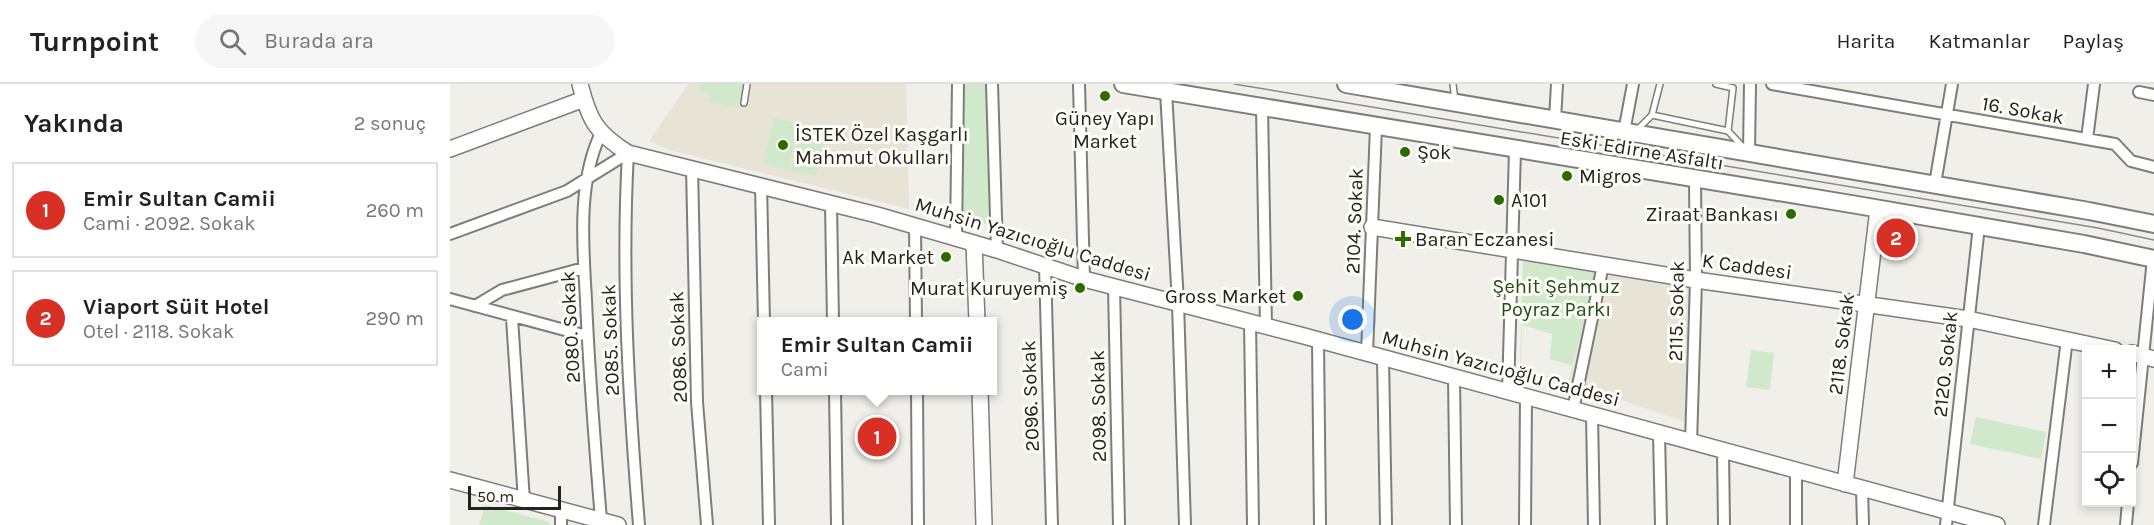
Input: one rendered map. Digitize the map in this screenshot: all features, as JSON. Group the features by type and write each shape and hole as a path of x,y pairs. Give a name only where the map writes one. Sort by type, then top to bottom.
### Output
{"main road":[{"name":"Eski Edirne Asfaltı","path":"1123,84 1695,180 1878,208 2153,259"},
{"name":"Eski Edirne Asfaltı","path":"1349,84 1394,88 1455,103 1935,184 2154,224"}],"street":[{"path":"956,238 958,84"},
{"path":"992,84 997,250"},
{"path":"1079,84 1084,279"},
{"path":"1555,120 1557,84"},
{"path":"1628,133 1633,84"},
{"path":"1749,153 1750,84"},
{"name":"16. Sokak","path":"1772,84 1787,85 1914,114 1947,115 2115,144 2131,161 2154,167"},
{"path":"1935,184 1952,84"},
{"path":"2086,139 2094,84"},
{"path":"450,149 582,91"},
{"name":"Muhsin Yazıcıoğlu Caddesi","path":"582,91 590,119 601,133 628,153 692,167 915,225 1084,279 1367,353 1947,514 1994,525"},
{"path":"1166,91 1178,303 1185,525"},
{"path":"2139,92 2154,95"},
{"path":"1262,108 1266,326"},
{"name":"2104. Sokak","path":"1367,353 1376,127"},
{"name":"2080. Sokak","path":"601,133 586,179 584,268 587,336 602,520"},
{"path":"1508,392 1515,150"},
{"path":"450,234 556,195 628,153"},
{"name":"2085. Sokak","path":"628,153 626,288 629,389 639,525"},
{"name":"2086. Sokak","path":"692,167 697,402 707,525"},
{"name":"2115. Sokak","path":"1691,443 1696,280 1695,180"},
{"path":"761,185 764,317"},
{"path":"831,204 833,317"},
{"name":"2118. Sokak","path":"1845,484 1878,208"},
{"path":"915,225 916,317"},
{"name":"2120. Sokak","path":"1947,514 1979,226"},
{"name":"K Caddesi","path":"1372,227 1696,280 1968,319 2093,345"},
{"path":"975,243 977,317"},
{"path":"2133,453 2153,259"},
{"path":"1573,410 1604,265"},
{"name":"2096. Sokak","path":"1045,266 1052,525"},
{"path":"475,306 502,290 584,268"},
{"name":"2098. Sokak","path":"1114,287 1119,525"},
{"path":"450,299 512,318 587,336"},
{"path":"512,318 524,501"},
{"path":"1250,322 1253,525"},
{"path":"2044,525 2067,339"},
{"path":"1318,340 1320,525"},
{"path":"1383,358 1386,525"},
{"path":"1454,377 1456,525"},
{"path":"766,395 769,525"},
{"path":"834,395 837,525"},
{"path":"917,395 918,525"},
{"path":"980,395 984,525"},
{"path":"1525,525 1526,397"},
{"path":"1593,416 1594,525"},
{"path":"1659,433 1661,525"},
{"path":"1723,451 1724,525"},
{"path":"1796,471 1796,525"},
{"path":"450,480 524,501 561,518 602,520 618,525"},
{"path":"1862,489 1863,525"},
{"path":"2126,525 2128,507"}],"lane":[{"path":"744,103 747,84"},
{"path":"1453,84 1455,103"},
{"path":"1628,133 1652,115 1660,84"},
{"path":"1716,84 1733,88 1728,131"},
{"path":"1652,115 1728,131 1749,153"}],"shaded area":[{"name":"İSTEK Özel Kaşgarlı Mahmut Okulları","path":"688,84 906,84 909,209 669,150 649,141"},
{"path":"1598,269 1690,285 1685,422 1569,382"}],"green space":[{"path":"701,84 745,84 740,108 709,102 711,95 699,92"},
{"path":"962,84 988,84 989,225 961,217"},
{"path":"774,118 799,123 788,170 763,164"},
{"path":"802,124 827,130 816,176 791,171"},
{"name":"Şehit Şehmuz Poyraz Parkı","path":"1523,257 1598,269 1573,366 1550,359 1552,334 1522,325 1521,369 1568,383 1520,370"},
{"path":"1751,350 1774,353 1770,390 1746,387"},
{"path":"1976,417 2046,432 2041,459 1970,444"},
{"path":"485,505 549,522 550,525 479,525"}],"tram line":[{"path":"1234,84 2098,228 2154,240"}],"place":[{"name":"Güney Yapı Market","path":"1105,96"},
{"name":"İSTEK Özel Kaşgarlı Mahmut Okulları","path":"783,145"},
{"name":"Şok","path":"1405,152"},
{"name":"Migros","path":"1567,176"},
{"name":"A101","path":"1499,200"},
{"name":"Ziraat Bankası","path":"1791,214"},
{"name":"Viaport Süit Hotel","path":"1896,238"},
{"name":"Baran Eczanesi","path":"1403,239"},
{"name":"Ak Market","path":"946,257"},
{"name":"Murat Kuruyemiş","path":"1080,288"},
{"name":"Gross Market","path":"1298,296"},
{"name":"Emir Sultan Camii","path":"877,437"}]}
